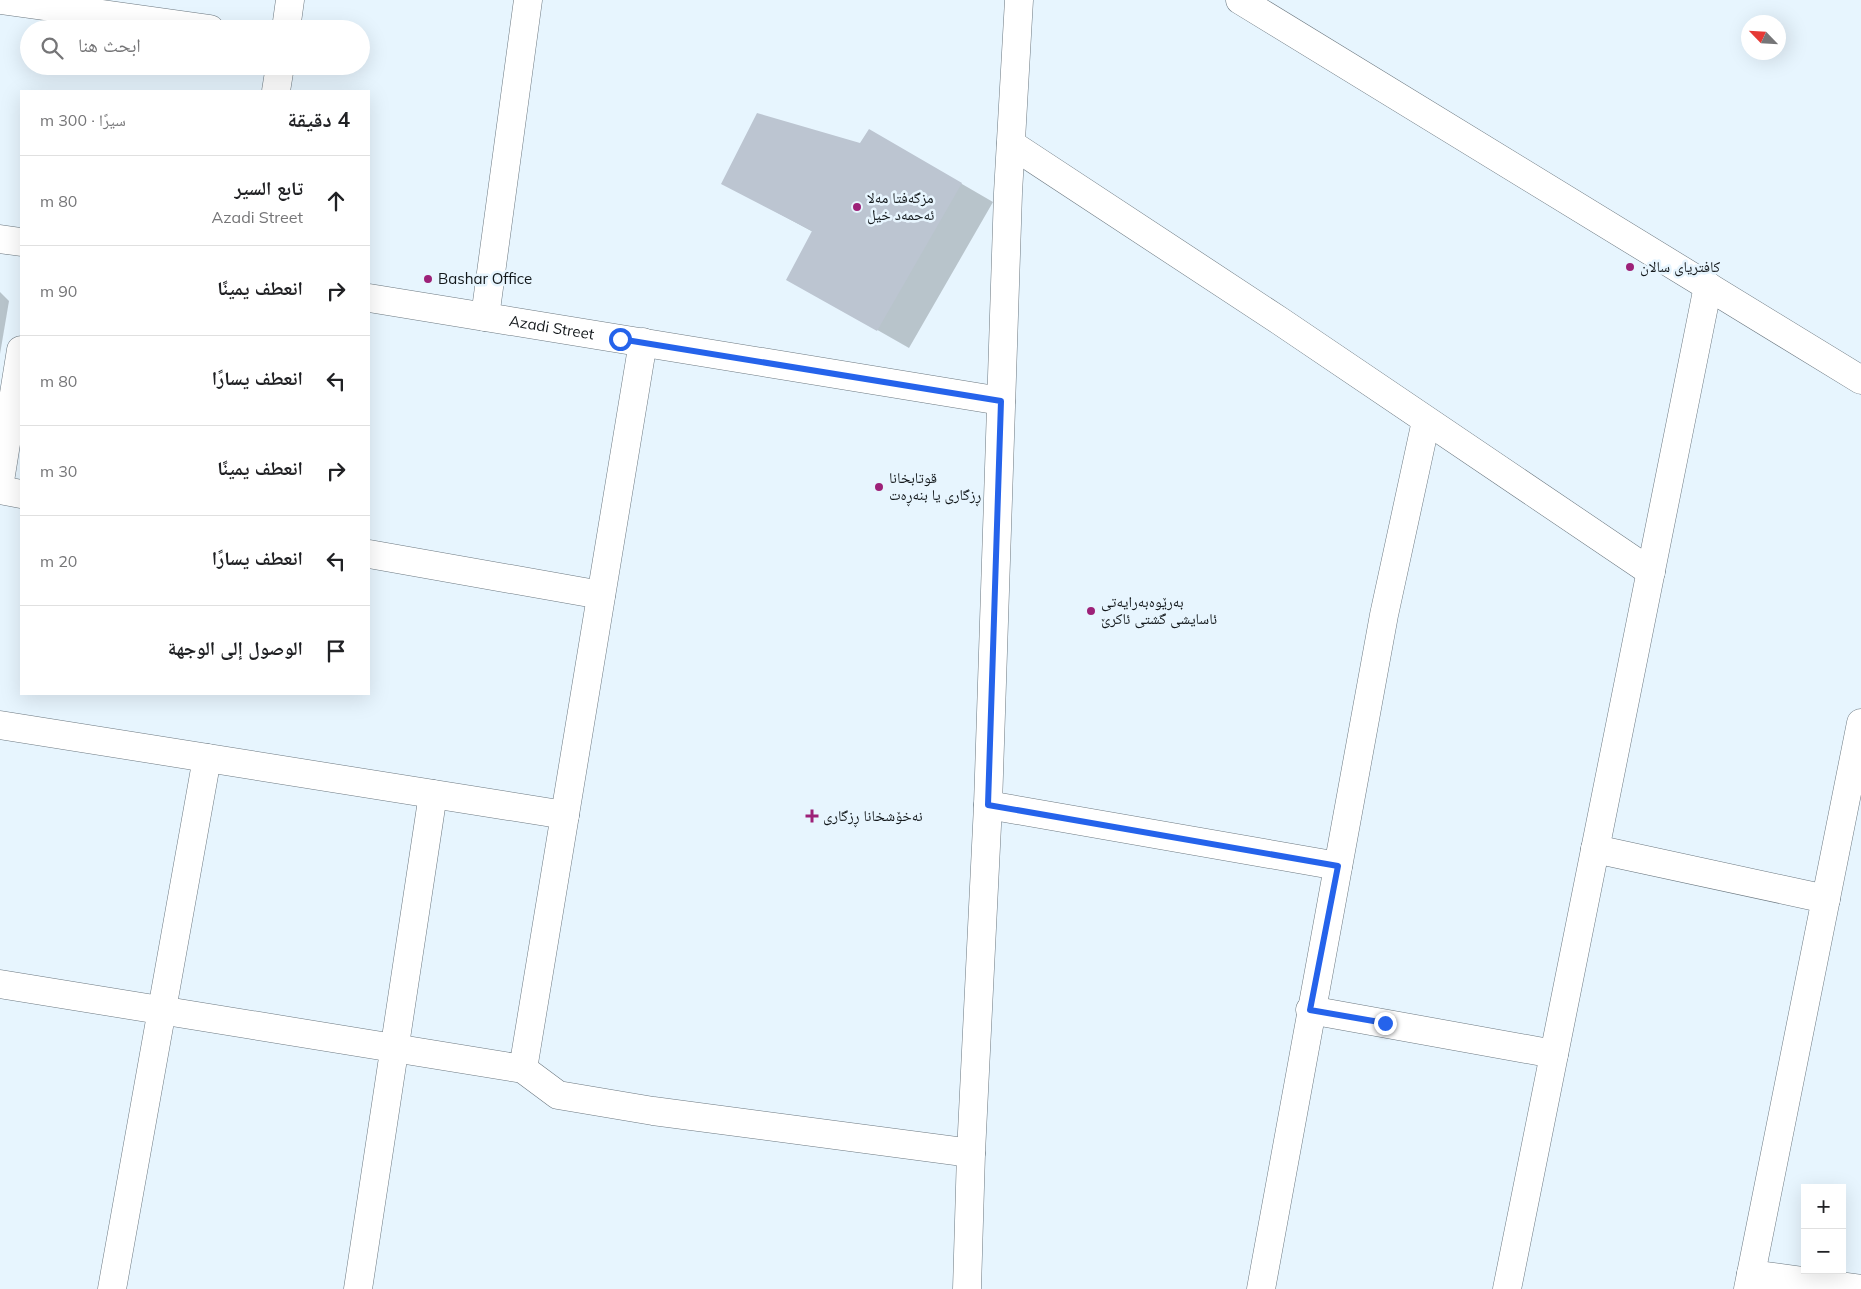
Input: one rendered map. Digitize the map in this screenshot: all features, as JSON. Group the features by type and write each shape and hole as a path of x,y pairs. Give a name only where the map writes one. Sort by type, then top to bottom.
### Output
{"street":[{"path":"1,0 145,20"},
{"path":"287,20 290,0"},
{"path":"485,317 528,0"},
{"path":"967,1289 970,1153 988,805 1001,401 1011,144 1019,0"},
{"path":"1240,0 1861,380"},
{"path":"276,90 279,75"},
{"path":"1011,144 1280,321 1651,572"},
{"path":"0,239 20,242"},
{"path":"1507,1289 1708,286"},
{"name":"Azadi Street","path":"370,298 1001,401"},
{"path":"523,1069 643,342"},
{"path":"0,481 20,356"},
{"path":"1261,1289 1310,1010 1384,615 1426,421"},
{"path":"0,490 20,494"},
{"path":"370,554 602,595"},
{"path":"1861,723 1749,1282 1861,1289"},
{"path":"0,725 565,815"},
{"path":"112,1289 207,758"},
{"path":"358,1289 433,794"},
{"path":"988,805 1338,866"},
{"path":"1596,849 1826,899"},
{"path":"0,984 523,1069 558,1094 663,1112 970,1153"},
{"path":"1310,1010 1554,1054"}],"building":[{"name":"مزگەفتا مەلا ئەحمەد خیل","path":"757,113 860,143 869,129 962,183 877,331 786,280 812,231 721,184"}],"place":[{"name":"مزگەفتا مەلا ئەحمەد خیل","path":"857,207"},
{"name":"کافتریای سالان","path":"1630,267"},
{"name":"Bashar Office","path":"428,279"},
{"name":"قوتابخانا ڕزگاری یا بنەڕەت","path":"879,487"},
{"name":"بەرێوەبەرایەتی ئاسایشی گشتی ئاکرێ","path":"1091,611"},
{"name":"نەخۆشخانا ڕزگاری","path":"812,816"}],"route":[{"path":"620,339 1001,401 988,805 1338,866 1310,1010 1385,1023"}]}
